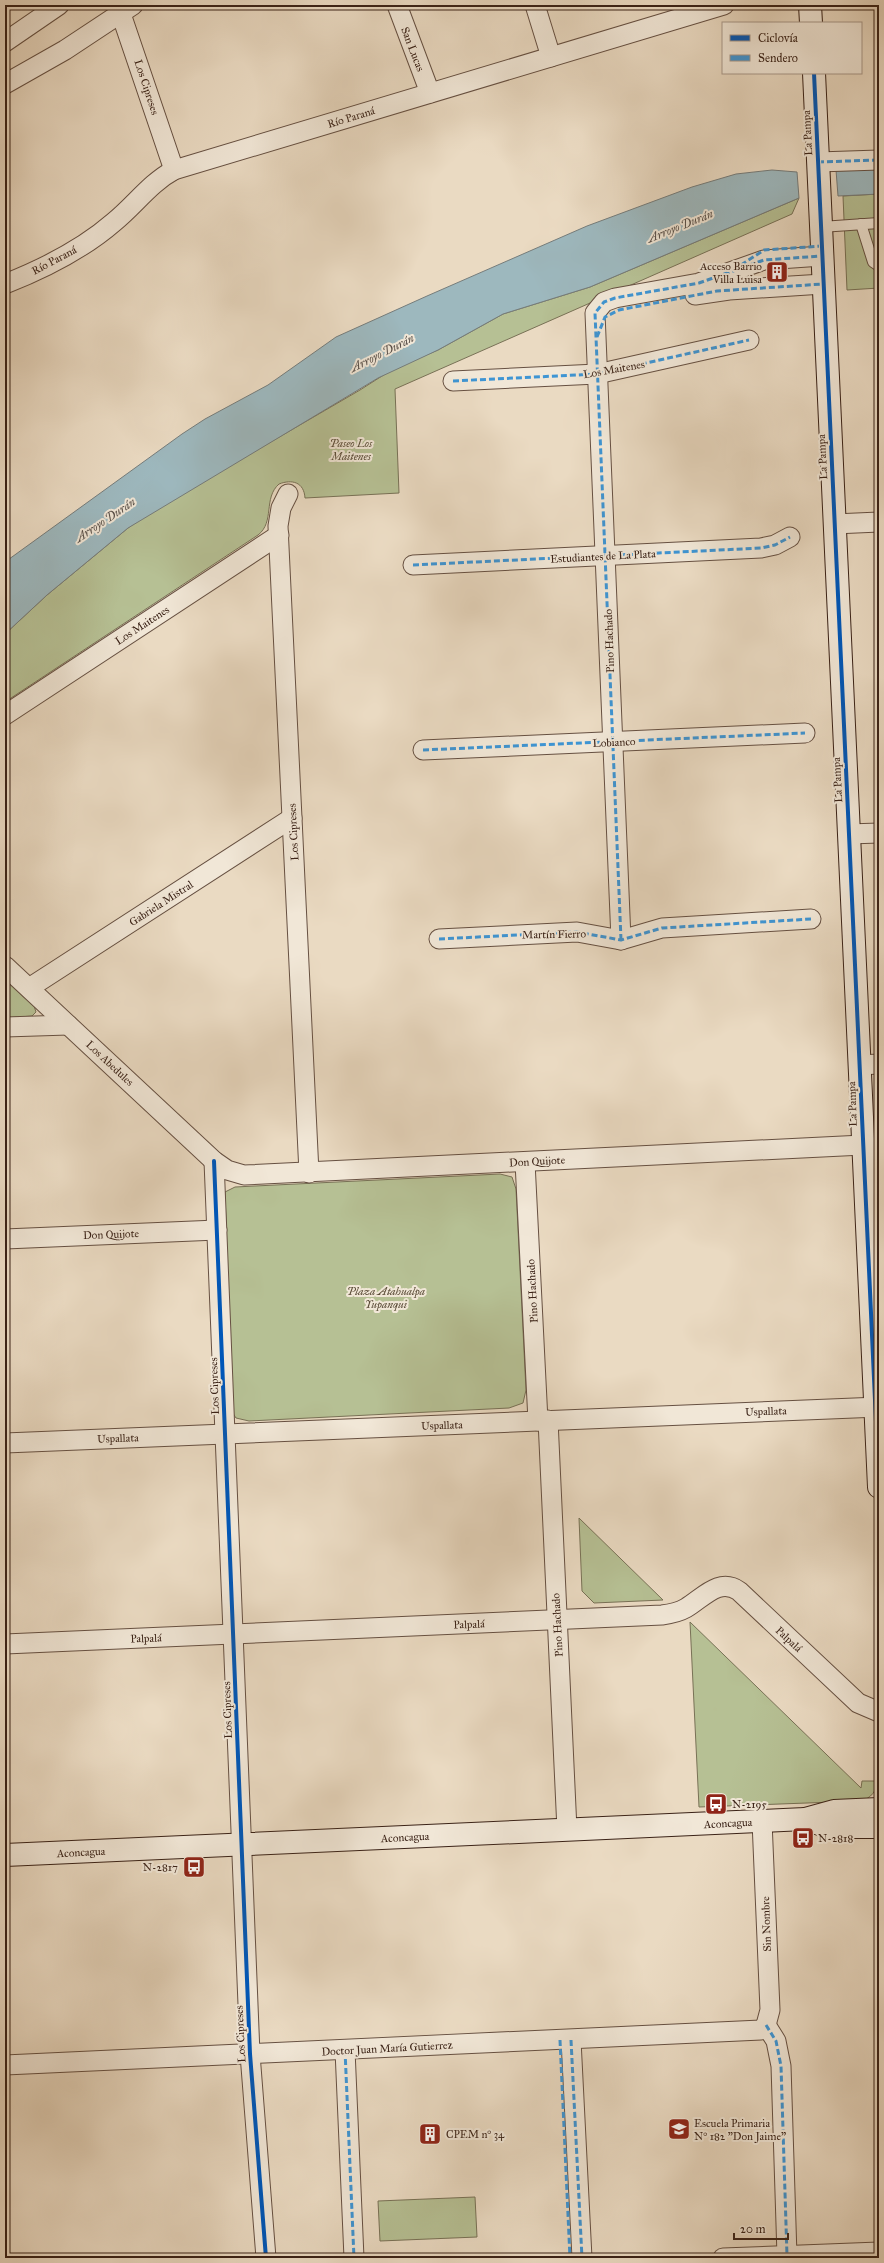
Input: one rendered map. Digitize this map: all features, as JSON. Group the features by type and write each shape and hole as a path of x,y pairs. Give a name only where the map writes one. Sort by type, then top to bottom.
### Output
{"street":[{"path":"5,42 60,5"},
{"name":"San Lucas","path":"396,5 430,93"},
{"path":"535,5 551,57"},
{"name":"Río Paraná","path":"5,284 48,265 97,235 126,212 155,182 174,170 724,5"},
{"path":"810,5 811,22"},
{"path":"5,84 65,50 124,8"},
{"name":"Los Cipreses","path":"124,8 174,170"},
{"name":"La Pampa","path":"814,74 849,834 869,1064 863,1145 877,1407 879,1487"},
{"path":"818,162 879,160"},
{"path":"596,343 593,318 597,309 604,302 615,298 704,282 784,253 821,243"},
{"path":"596,343 602,322 608,314 619,310 717,291 823,284"},
{"name":"Los Maitenes","path":"453,381 597,374 749,340"},
{"name":"Pino Hachado","path":"596,343 621,940"},
{"name":"Los Cipreses","path":"288,494 279,513 279,535 309,1173"},
{"path":"834,524 879,522"},
{"name":"Los Maitenes","path":"5,714 279,535"},
{"name":"Estudiantes de La Plata","path":"413,565 762,548 775,545 790,537"},
{"name":"Lobianco","path":"423,750 805,733"},
{"name":"Gabriela Mistral","path":"29,988 292,818"},
{"path":"849,834 879,833"},
{"name":"Martín Fierro","path":"439,939 577,932 621,940 662,928 811,919"},
{"name":"Los Abedules","path":"5,966 214,1161"},
{"path":"5,1028 68,1025"},
{"name":"Don Quijote","path":"214,1161 228,1170 244,1175 863,1145"},
{"name":"Los Cipreses","path":"214,1161 250,2054 266,2258"},
{"name":"Pino Hachado","path":"525,1162 557,1620 567,1830"},
{"name":"Don Quijote","path":"5,1239 217,1230"},
{"name":"Uspallata","path":"5,1443 877,1407"},
{"name":"Palpalá","path":"5,1644 669,1614 686,1608 716,1588 724,1586 732,1587 739,1591 853,1699 864,1706 879,1712"},
{"name":"Aconcagua","path":"5,1855 804,1820 834,1811 879,1809"},
{"name":"Aconcagua","path":"804,1820 828,1827 879,1826"},
{"name":"Sin Nombre","path":"762,1821 770,2010 766,2025"},
{"path":"766,2025 776,2041 781,2066 787,2256"},
{"name":"Doctor Juan María Gutierrez","path":"5,2065 753,2032 761,2030 766,2025"},
{"path":"566,2040 570,2258"},
{"path":"566,2040 582,2258"},
{"path":"345,2050 354,2258"},
{"path":"723,2258 879,2252"}],"lane":[{"path":"821,243 861,224 879,223"},
{"path":"861,224 873,262 879,266"}],"green space":[{"path":"879,194 879,288 847,290 843,196"},
{"name":"Paseo Los Maitenes","path":"799,198 792,214 395,389 399,493 305,498 300,485 293,482 279,484 271,496 266,524 258,535 5,702 5,634 47,595 128,528 152,511 360,390 393,369 438,350 503,314 590,287"},
{"path":"5,978 34,1006 36,1012 32,1016 5,1018"},
{"name":"Plaza Atahualpa Yupanqui","path":"500,1174 512,1177 516,1189 526,1390 523,1403 509,1408 249,1421 236,1418 232,1412 225,1192 235,1187"},
{"path":"579,1518 663,1600 594,1603 582,1591"},
{"path":"690,1622 861,1788 862,1781 877,1781 873,1794 861,1801 699,1807"},
{"path":"475,2197 477,2237 380,2241 378,2201"}],"water":[{"path":"879,168 879,194 838,196 836,170"},
{"name":"Arroyo Durán","path":"772,170 797,172 799,198 590,287 503,314 438,350 378,378 128,528 47,595 5,634 5,562 182,434 205,419 268,385 336,337 587,226 692,187 736,174"}],"marked path":[{"path":"818,162 879,160"},
{"path":"741,265 764,250 822,246"},
{"path":"621,940 595,313 604,302 615,298 699,283 764,260 822,256"},
{"path":"597,337 605,317 619,310 717,291 823,284"},
{"path":"453,381 597,374 749,340"},
{"path":"413,565 761,548 775,545 790,537"},
{"path":"423,750 805,733"},
{"path":"439,939 577,932 621,940 662,928 811,919"},
{"path":"766,2025 776,2041 781,2066 787,2256"},
{"path":"560,2040 570,2258"},
{"path":"571,2040 582,2258"},
{"path":"345,2050 354,2258"}],"cycle path":[{"path":"814,74 879,1487"},
{"path":"214,1161 250,2054 266,2258"}],"place":[{"name":"Acceso Barrio Villa Luisa","path":"777,272"},
{"name":"N-2195","path":"716,1804"},
{"name":"N-2818","path":"803,1838"},
{"name":"N-2817","path":"194,1867"},
{"name":"Escuela Primaria N° 182 \"Don Jaime\"","path":"679,2129"},
{"name":"CPEM n° 34","path":"430,2134"}]}
